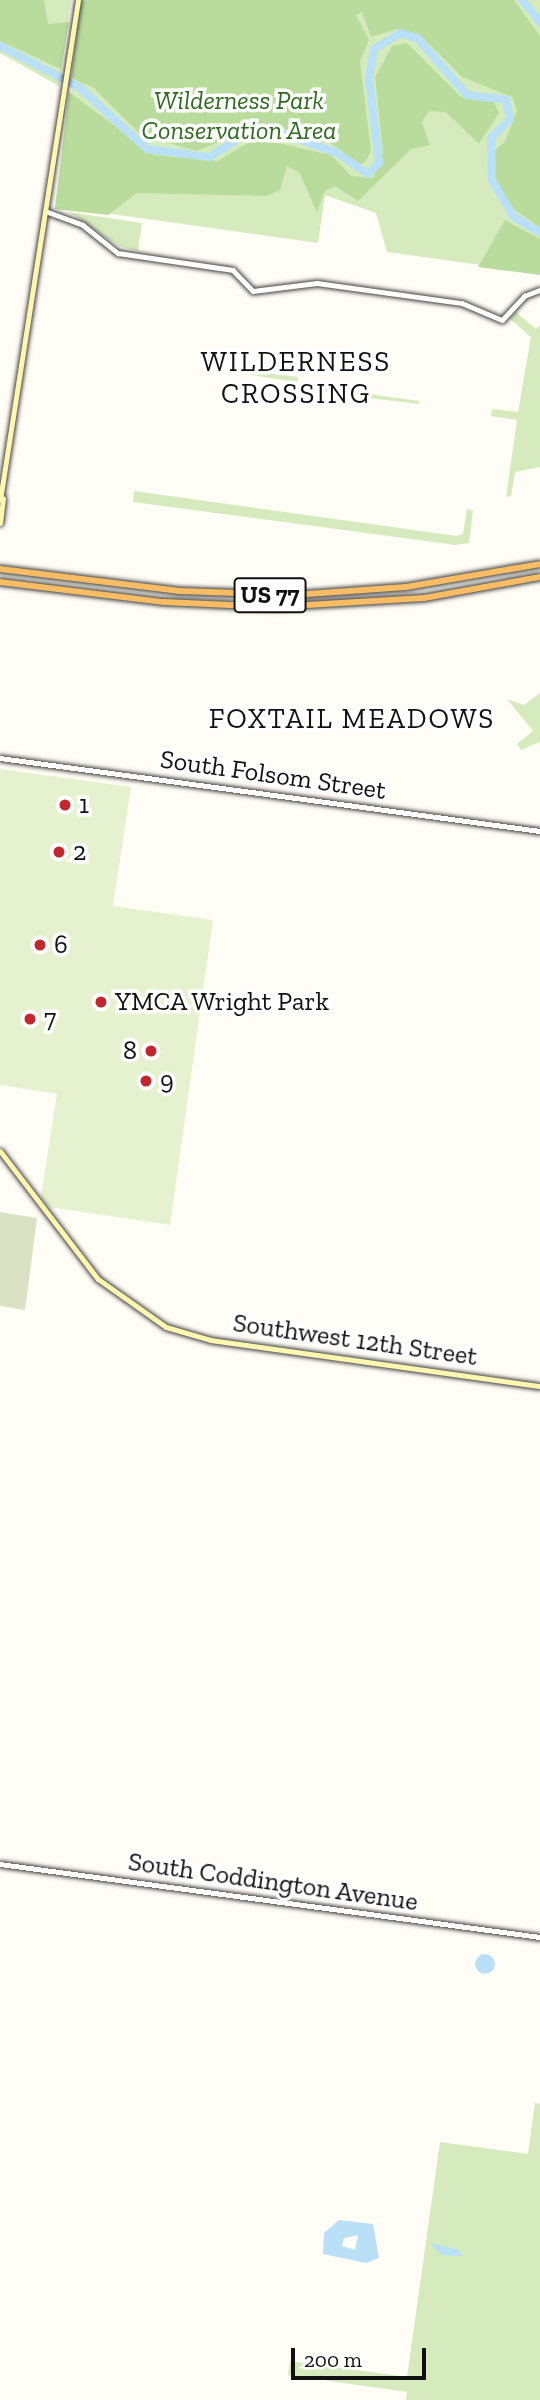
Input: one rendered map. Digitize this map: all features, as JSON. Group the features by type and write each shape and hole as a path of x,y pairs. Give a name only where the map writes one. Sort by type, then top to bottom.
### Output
{"highway":[{"name":"US 77","path":"0,569 180,591 293,595 406,587 540,564"},
{"name":"US 77","path":"0,582 164,602 274,607 424,598 540,577"}],"main road":[{"path":"0,523 78,0"},
{"path":"0,500 5,478"},
{"name":"Southwest 12th Street","path":"0,1151 98,1279 166,1327 211,1340 540,1386"}],"street":[{"path":"48,212 83,225 118,253 233,270 253,291 317,283 462,303 502,320 516,303 540,290"},
{"name":"South Folsom Street","path":"0,758 540,831"},
{"name":"South Coddington Avenue","path":"0,1864 540,1937"}],"green space":[{"path":"0,0 71,0 59,86 0,53"},
{"path":"0,0 44,0 48,24 69,22 61,69 0,41"},
{"path":"81,0 514,0 540,36 540,228 507,204 495,178 492,153 505,142 517,110 512,97 462,77 419,34 396,29 371,37 362,12 356,15 369,40 360,61 371,151 366,161 360,165 326,140 264,124 196,151 141,135 94,88 71,78"},
{"name":"Wilderness Park Conservation Area","path":"85,0 540,0 540,273 387,252 376,213 325,195 318,243 55,206"},
{"path":"407,43 461,97 494,102 499,113 479,144 446,112 429,111 422,122 430,145 411,149 358,201 335,186 325,191 317,212 299,172 287,166 280,190 266,196 137,193 108,215 55,209 69,92 154,155 218,161 256,138 331,155 351,176 373,178 383,153 375,77 392,46"},
{"path":"69,212 142,223 138,251 119,246"},
{"path":"505,220 540,239 540,275 478,267"},
{"path":"516,312 536,329 540,325 540,467 515,472 511,496 506,497 517,420 491,416 492,409 518,412 531,337 510,319"},
{"path":"250,371 298,377 297,382 250,375"},
{"path":"308,385 358,392 357,396 308,389"},
{"path":"369,394 419,401 419,404 369,398"},
{"path":"134,491 457,536 463,534 467,509 473,510 469,543 456,545 133,502"},
{"path":"540,693 540,742 521,750 517,744 533,731 507,699 524,705"},
{"name":"YMCA Wright Park","path":"0,769 131,787 113,906 213,920 170,1225 49,1207 41,1196 57,1094 0,1085"},
{"path":"0,1212 37,1218 25,1310 0,1306"},
{"path":"535,2103 540,2104 540,2400 406,2400 407,2392 288,2375 290,2361 407,2377 440,2142 528,2154"}],"water":[{"path":"485,1954 492,1957 495,1964 492,1971 485,1974 478,1971 475,1964 478,1957"},
{"path":"339,2220 373,2224 379,2258 366,2263 323,2254 324,2233","holes":["358,2235 355,2250 342,2246 344,2238"]},
{"path":"430,2243 459,2250 462,2256 441,2255"}],"waterway":[{"path":"522,0 540,22"},
{"path":"0,46 79,87 147,149 209,157 253,130 281,133 337,153 368,174 379,163 369,78 374,49 401,33 418,39 467,95 506,100 510,119 491,138 492,180 513,216 540,233"}],"place":[{"name":"1","path":"65,805"},
{"name":"2","path":"59,852"},
{"name":"6","path":"40,945"},
{"name":"YMCA Wright Park","path":"101,1002"},
{"name":"7","path":"30,1019"},
{"name":"8","path":"151,1051"},
{"name":"9","path":"146,1081"}],"district":[{"name":"WILDERNESS CROSSING","path":"296,378"},
{"name":"FOXTAIL MEADOWS","path":"352,719"}]}
